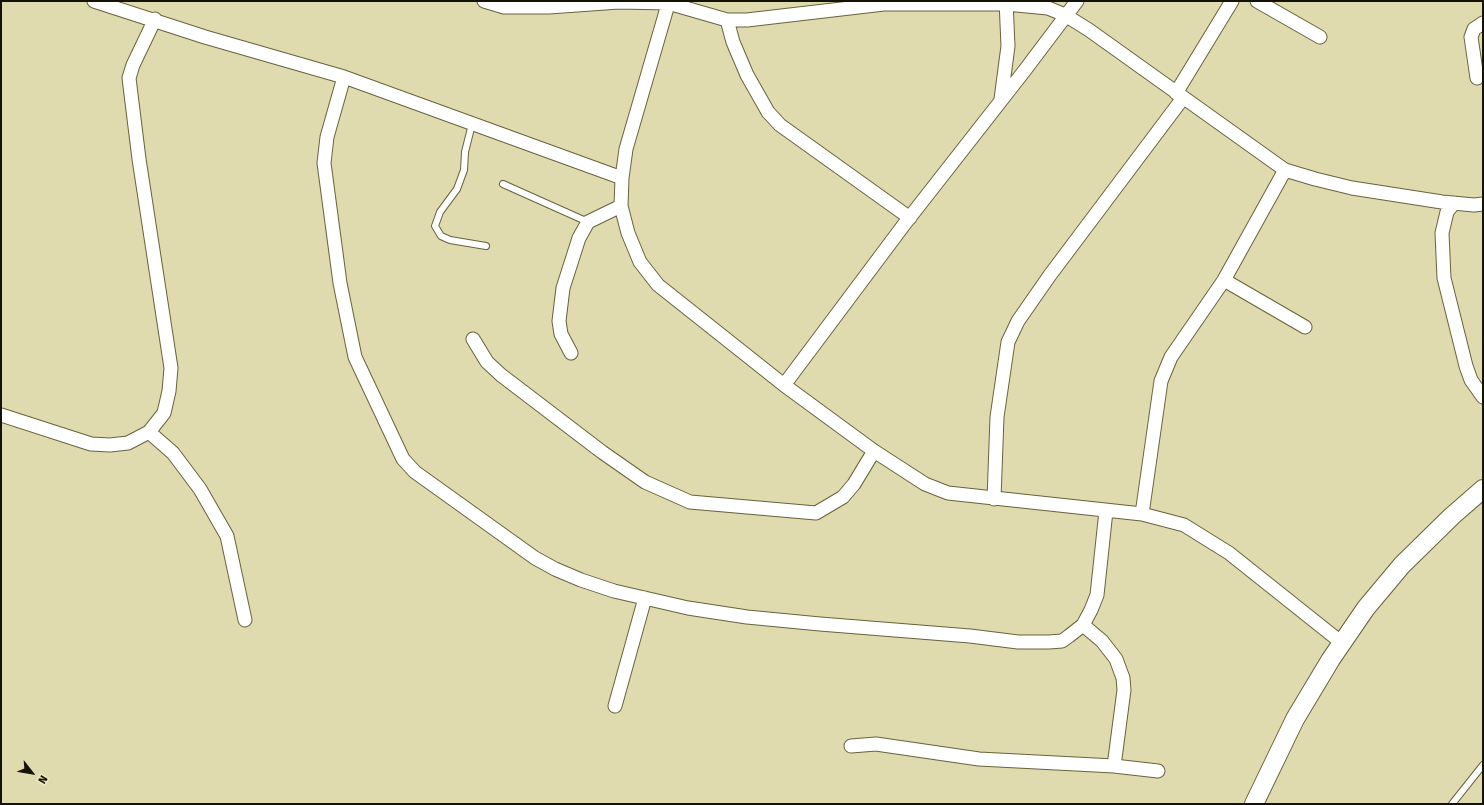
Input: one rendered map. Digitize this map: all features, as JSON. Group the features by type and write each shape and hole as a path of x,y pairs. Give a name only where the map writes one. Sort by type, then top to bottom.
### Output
{"street":[{"path":"94,1 205,36 344,77 622,178"},
{"path":"484,1 504,7 549,7 619,2 668,2 728,20 748,20 884,4 1006,2 1048,8 1065,15 1285,170 1352,188 1454,203 1474,205 1483,204"},
{"path":"784,385 1077,1"},
{"path":"994,499 997,417 1008,342 1018,321 1179,95 1232,1"},
{"path":"1258,1 1320,37"},
{"path":"668,2 626,149 622,178 621,206 628,233 640,262 658,285 784,385 874,451 935,489 948,493 994,499 1142,514 1184,525 1229,553 1342,643"},
{"path":"1001,100 1008,46 1006,2"},
{"path":"1,415 91,444 110,445 128,444 149,432 164,413 169,391 171,368 139,159 129,78 133,65 155,19"},
{"path":"728,20 733,42 746,75 768,112 785,129 910,218"},
{"path":"1477,78 1471,37 1474,29 1483,23"},
{"path":"344,77 327,138 324,163 340,283 355,357 382,418 403,459 414,472 535,558 581,580 645,598 688,608 746,616 970,636 1018,642 1062,641 1083,624 1097,595 1106,511"},
{"path":"1142,514 1161,381 1171,357 1224,280 1285,170"},
{"path":"1454,203 1447,212 1442,233 1444,278 1466,366 1471,380 1483,396"},
{"path":"571,353 561,334 559,321 562,288 583,229 588,222 621,206"},
{"path":"1224,280 1304,327"},
{"path":"473,339 487,362 501,375 602,452 645,482 690,502 816,513 843,497 854,484 874,451"},
{"path":"149,432 173,453 200,489 227,536 245,620"},
{"path":"1254,804 1294,719 1366,608 1402,565 1452,516 1483,489"},
{"path":"615,706 645,598"},
{"path":"1083,624 1102,641 1116,659 1123,678 1124,690 1114,766"},
{"path":"851,746 860,744 895,746 979,759 1114,766 1158,771"}],"lane":[{"path":"472,124 465,152 464,170 457,189 440,212 435,226 441,236 450,240 486,246"},
{"path":"504,184 588,222"},
{"path":"1452,804 1483,765"}]}
